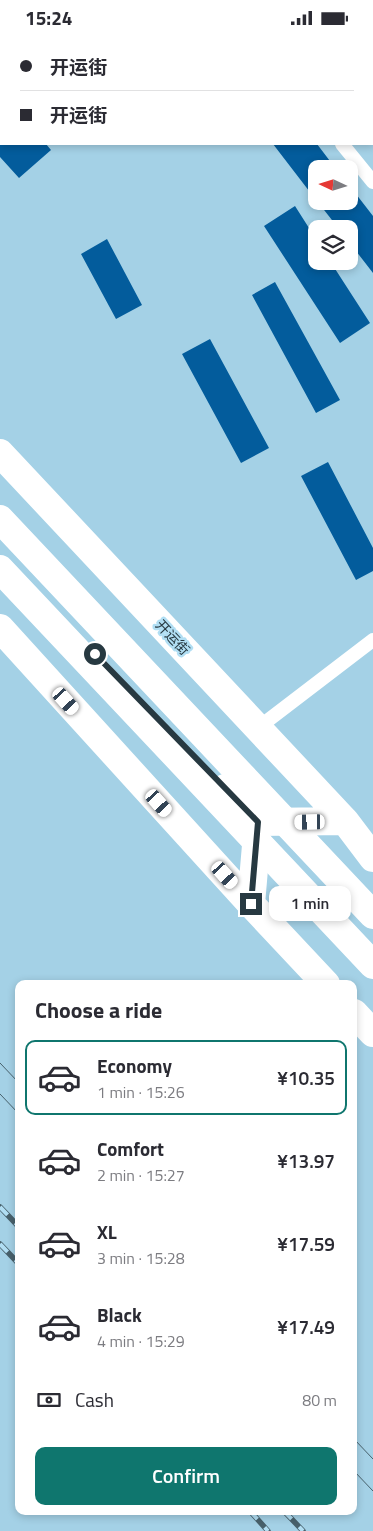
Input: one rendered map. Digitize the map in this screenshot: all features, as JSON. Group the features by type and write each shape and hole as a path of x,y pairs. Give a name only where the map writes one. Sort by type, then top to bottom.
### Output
{"main road":[{"name":"开运街","path":"0,453 345,821 373,858"},
{"path":"0,519 373,915"},
{"path":"0,556 258,822 345,821"},
{"path":"0,569 373,965"},
{"path":"0,628 322,980"},
{"path":"251,904 258,822"},
{"path":"357,1016 373,1033"}],"lane":[{"path":"343,145 373,182"},
{"path":"258,728 373,640"}],"building":[{"path":"0,145 47,145 51,150 19,178 0,157"},
{"path":"274,145 318,145 329,160 308,160 308,190"},
{"path":"358,197 373,216 373,273 358,254 358,220 332,220 324,210 358,210"},
{"path":"295,206 308,226 308,270 336,270 370,323 340,343 264,226"},
{"path":"107,239 142,305 116,319 81,254"},
{"path":"275,282 340,400 316,413 252,295"},
{"path":"210,339 269,448 241,463 182,354"},
{"path":"328,462 373,548 373,571 356,580 301,476"}],"tram line":[{"path":"0,1063 15,1079"},
{"path":"0,1094 15,1110"},
{"path":"357,1442 373,1459"},
{"path":"357,1474 373,1491"}],"railway":[{"path":"0,1207 15,1223"},
{"path":"0,1244 15,1260"},
{"path":"254,1515 268,1531"},
{"path":"288,1515 303,1531"}],"route":[{"path":"95,654 258,822 251,904"}]}
